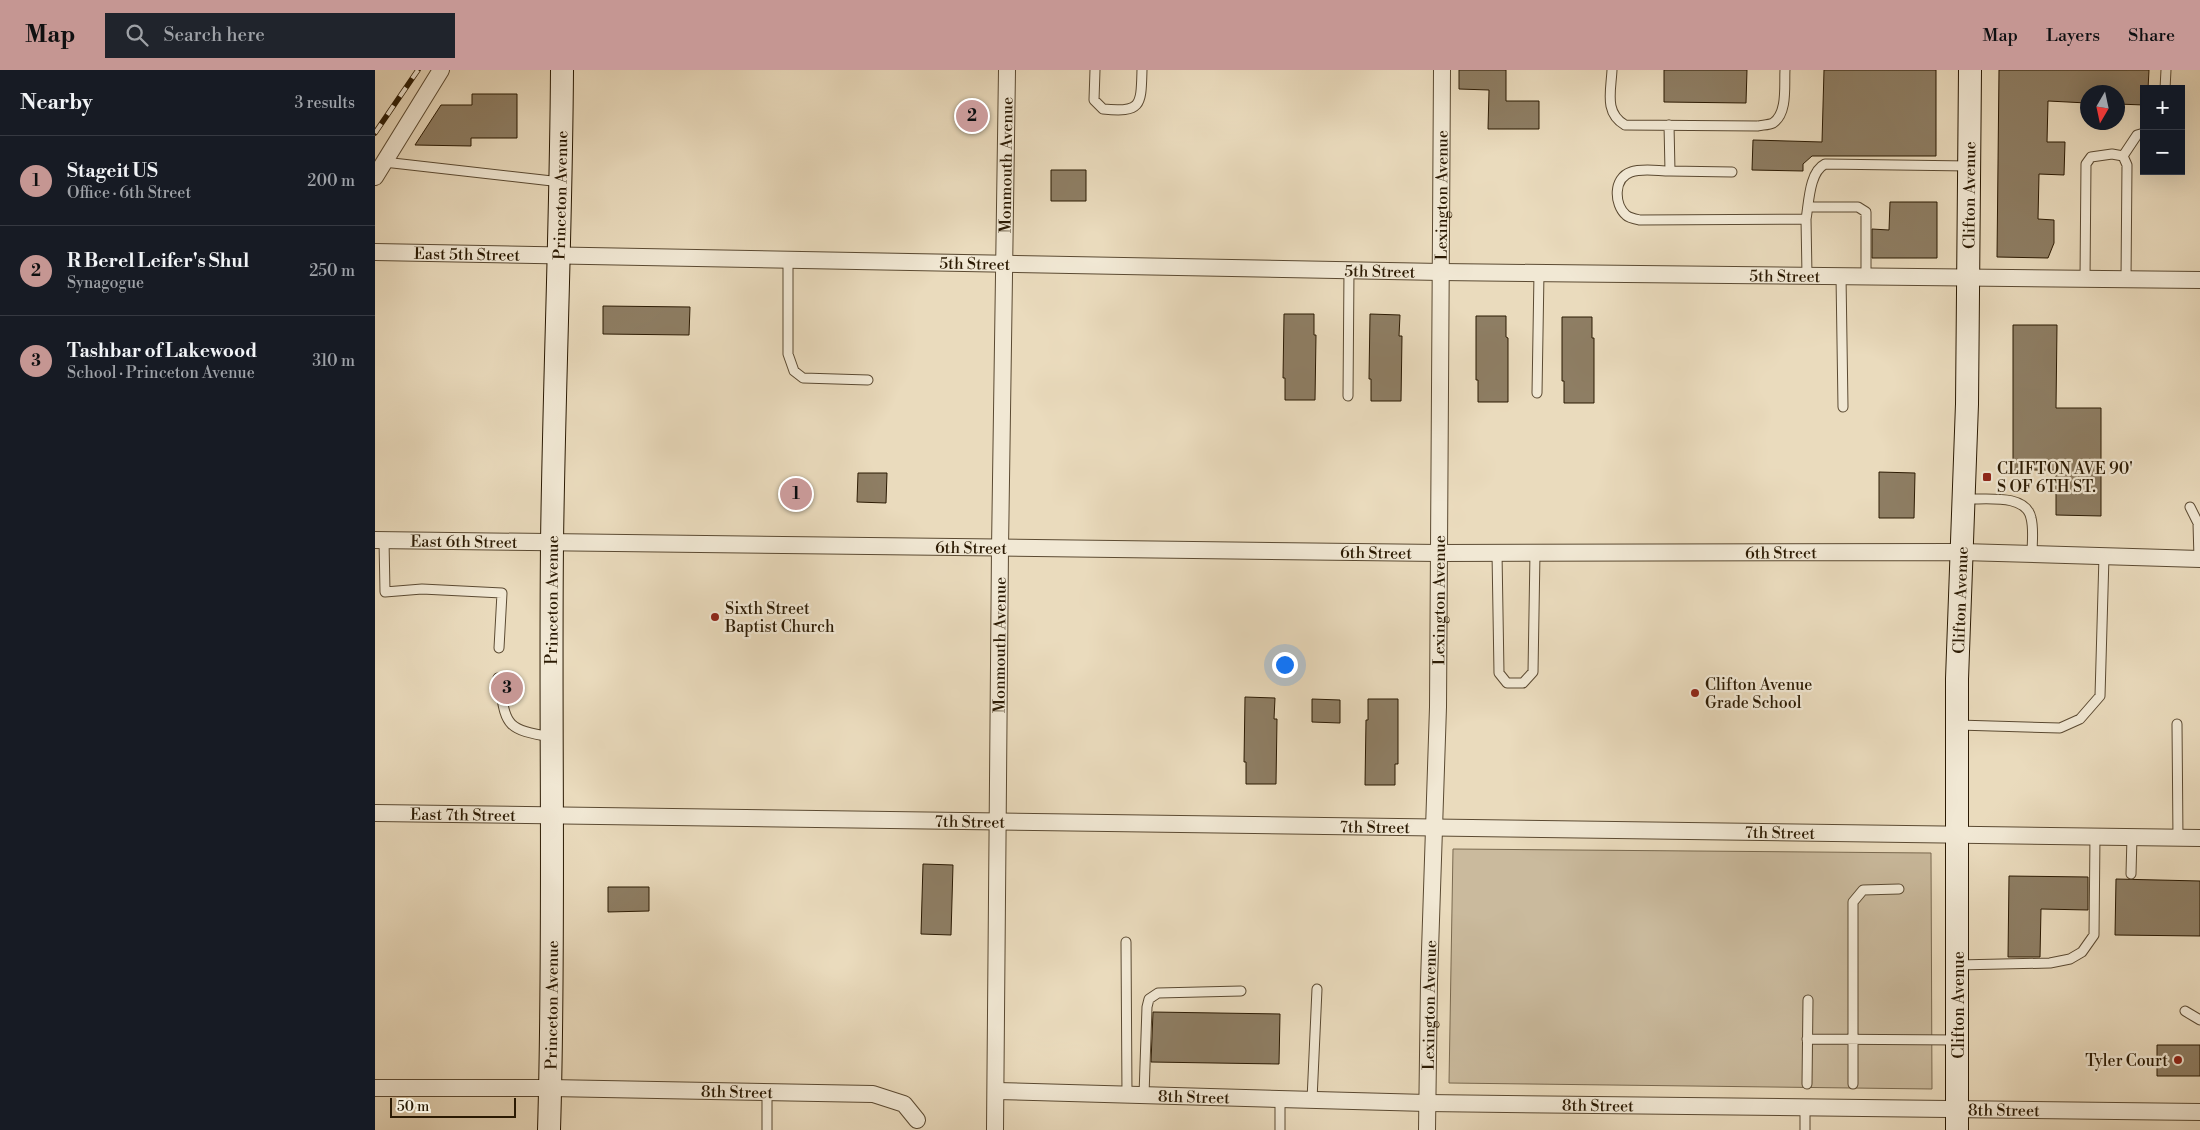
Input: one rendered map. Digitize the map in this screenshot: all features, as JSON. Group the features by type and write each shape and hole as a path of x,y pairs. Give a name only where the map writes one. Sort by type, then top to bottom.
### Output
{"street":[{"path":"375,177 441,70"},
{"name":"Princeton Avenue","path":"549,1130 552,542 562,70"},
{"name":"Monmouth Avenue","path":"995,1130 1000,549 1007,70"},
{"name":"Lexington Avenue","path":"1427,1130 1437,707 1442,70"},
{"name":"Clifton Avenue","path":"1957,1120 1957,725 1967,404 1970,70"},
{"name":"East 5th Street","path":"375,252 559,255"},
{"name":"5th Street","path":"559,255 1441,272 2200,280"},
{"name":"East 6th Street","path":"379,540 552,542"},
{"name":"6th Street","path":"552,542 1439,553 1962,552 2199,559"},
{"name":"East 7th Street","path":"375,813 551,817"},
{"name":"7th Street","path":"551,817 2200,838"},
{"name":"8th Street","path":"375,1088 550,1088 873,1094 904,1104 917,1120"},
{"name":"8th Street","path":"996,1091 1427,1103 1805,1107 1957,1120 2200,1112"}],"lane":[{"path":"1095,70 1094,100 1103,109 1121,111 1136,106 1141,98 1142,70"},
{"path":"1612,70 1610,110 1617,120 1625,125 1758,126 1773,124 1779,116 1783,105 1785,70"},
{"path":"2165,85 2166,70"},
{"path":"1669,125 1670,171"},
{"path":"2123,156 2137,135 2140,134"},
{"path":"2085,279 2087,164 2091,158 2099,155 2112,154 2123,156"},
{"path":"2123,156 2127,165 2127,279"},
{"path":"384,162 561,182"},
{"path":"1807,276 1806,219 1814,179 1820,166 1825,164 1969,166"},
{"path":"1732,172 1629,172 1618,185 1617,195 1620,208 1627,217 1640,220 1806,219"},
{"path":"1809,207 1858,208 1865,212 1866,276"},
{"path":"788,259 788,354 794,371 803,378 868,380"},
{"path":"1348,396 1349,270"},
{"path":"1537,393 1539,273"},
{"path":"1841,276 1843,407"},
{"path":"1963,499 2017,501 2028,508 2032,519 2032,554"},
{"path":"2190,507 2198,523 2199,559"},
{"path":"379,540 385,592 422,589 502,592 499,648"},
{"path":"1497,553 1499,673 1507,684 1523,683 1533,672 1535,553"},
{"path":"1957,725 2060,728 2080,719 2100,696 2104,556"},
{"path":"499,678 505,715 513,728 526,733 551,738"},
{"path":"2177,724 2178,838"},
{"path":"1958,964 2050,963 2069,959 2082,952 2094,935 2095,836"},
{"path":"2131,874 2132,836"},
{"path":"1853,1084 1853,902 1863,890 1899,889"},
{"path":"1126,942 1127,1095"},
{"path":"1312,1100 1317,988"},
{"path":"1144,1095 1147,1007 1149,999 1158,993 1241,991"},
{"path":"1807,1084 1808,1000"},
{"path":"2185,1011 2200,1020"},
{"path":"1807,1039 1957,1040"},
{"path":"767,1092 767,1130"},
{"path":"1279,1130 1280,1099"},
{"path":"1805,1107 1805,1130"}],"shaded area":[{"path":"1453,849 1931,853 1932,1089 1449,1083"}],"building":[{"path":"1459,70 1506,70 1506,101 1539,101 1539,129 1488,129 1489,90 1459,89"},
{"path":"1664,70 1747,70 1746,103 1664,102"},
{"path":"1824,70 1936,70 1936,156 1812,156 1803,164 1803,171 1752,170 1753,140 1822,142"},
{"path":"1999,70 2149,70 2148,85 2140,85 2140,105 2125,104 2125,85 2080,85 2080,103 2048,101 2047,142 2065,142 2064,175 2039,174 2038,219 2054,220 2054,243 2048,258 1997,257"},
{"path":"472,94 517,94 517,138 471,138 471,146 415,145 441,105 472,105"},
{"path":"1051,170 1086,170 1086,201 1051,201"},
{"path":"1890,202 1937,202 1937,258 1872,258 1872,229 1889,230"},
{"path":"603,306 690,307 689,335 603,334"},
{"path":"1284,314 1314,314 1314,335 1316,335 1315,400 1285,400 1285,378 1283,378"},
{"path":"1370,314 1400,315 1399,336 1402,336 1401,401 1371,401 1371,379 1369,379"},
{"path":"1476,316 1506,316 1508,402 1478,402"},
{"path":"1562,317 1592,317 1592,338 1594,338 1594,403 1564,403"},
{"path":"2013,325 2057,325 2056,408 2101,408 2101,516 2056,515 2056,470 2013,470"},
{"path":"1879,472 1915,473 1914,518 1879,518"},
{"path":"858,473 887,473 886,503 857,502"},
{"path":"1245,697 1275,698 1274,719 1277,719 1276,784 1246,784 1246,762 1244,762"},
{"path":"1312,699 1340,700 1340,723 1312,722"},
{"path":"1368,699 1398,699 1398,764 1395,764 1395,785 1365,785"},
{"path":"923,864 953,865 951,935 921,934"},
{"path":"2009,876 2088,877 2088,910 2041,909 2040,957 2008,957"},
{"path":"2116,879 2200,881 2200,936 2115,935"},
{"path":"608,887 649,887 649,911 608,912"},
{"path":"1153,1012 1280,1014 1279,1064 1151,1062"},
{"name":"Tyler Court","path":"2157,1045 2200,1045 2200,1076 2157,1076"}],"railway":[{"path":"375,133 418,70"}],"place":[{"name":"R Berel Leifer's Shul","path":"972,116"},
{"name":"CLIFTON AVE 90' S OF 6TH ST.","path":"1987,477"},
{"name":"Stageit US","path":"796,494"},
{"name":"Sixth Street Baptist Church","path":"715,617"},
{"name":"Tashbar of Lakewood","path":"507,688"},
{"name":"Clifton Avenue Grade School","path":"1695,693"},
{"name":"Tyler Court","path":"2178,1060"}]}
